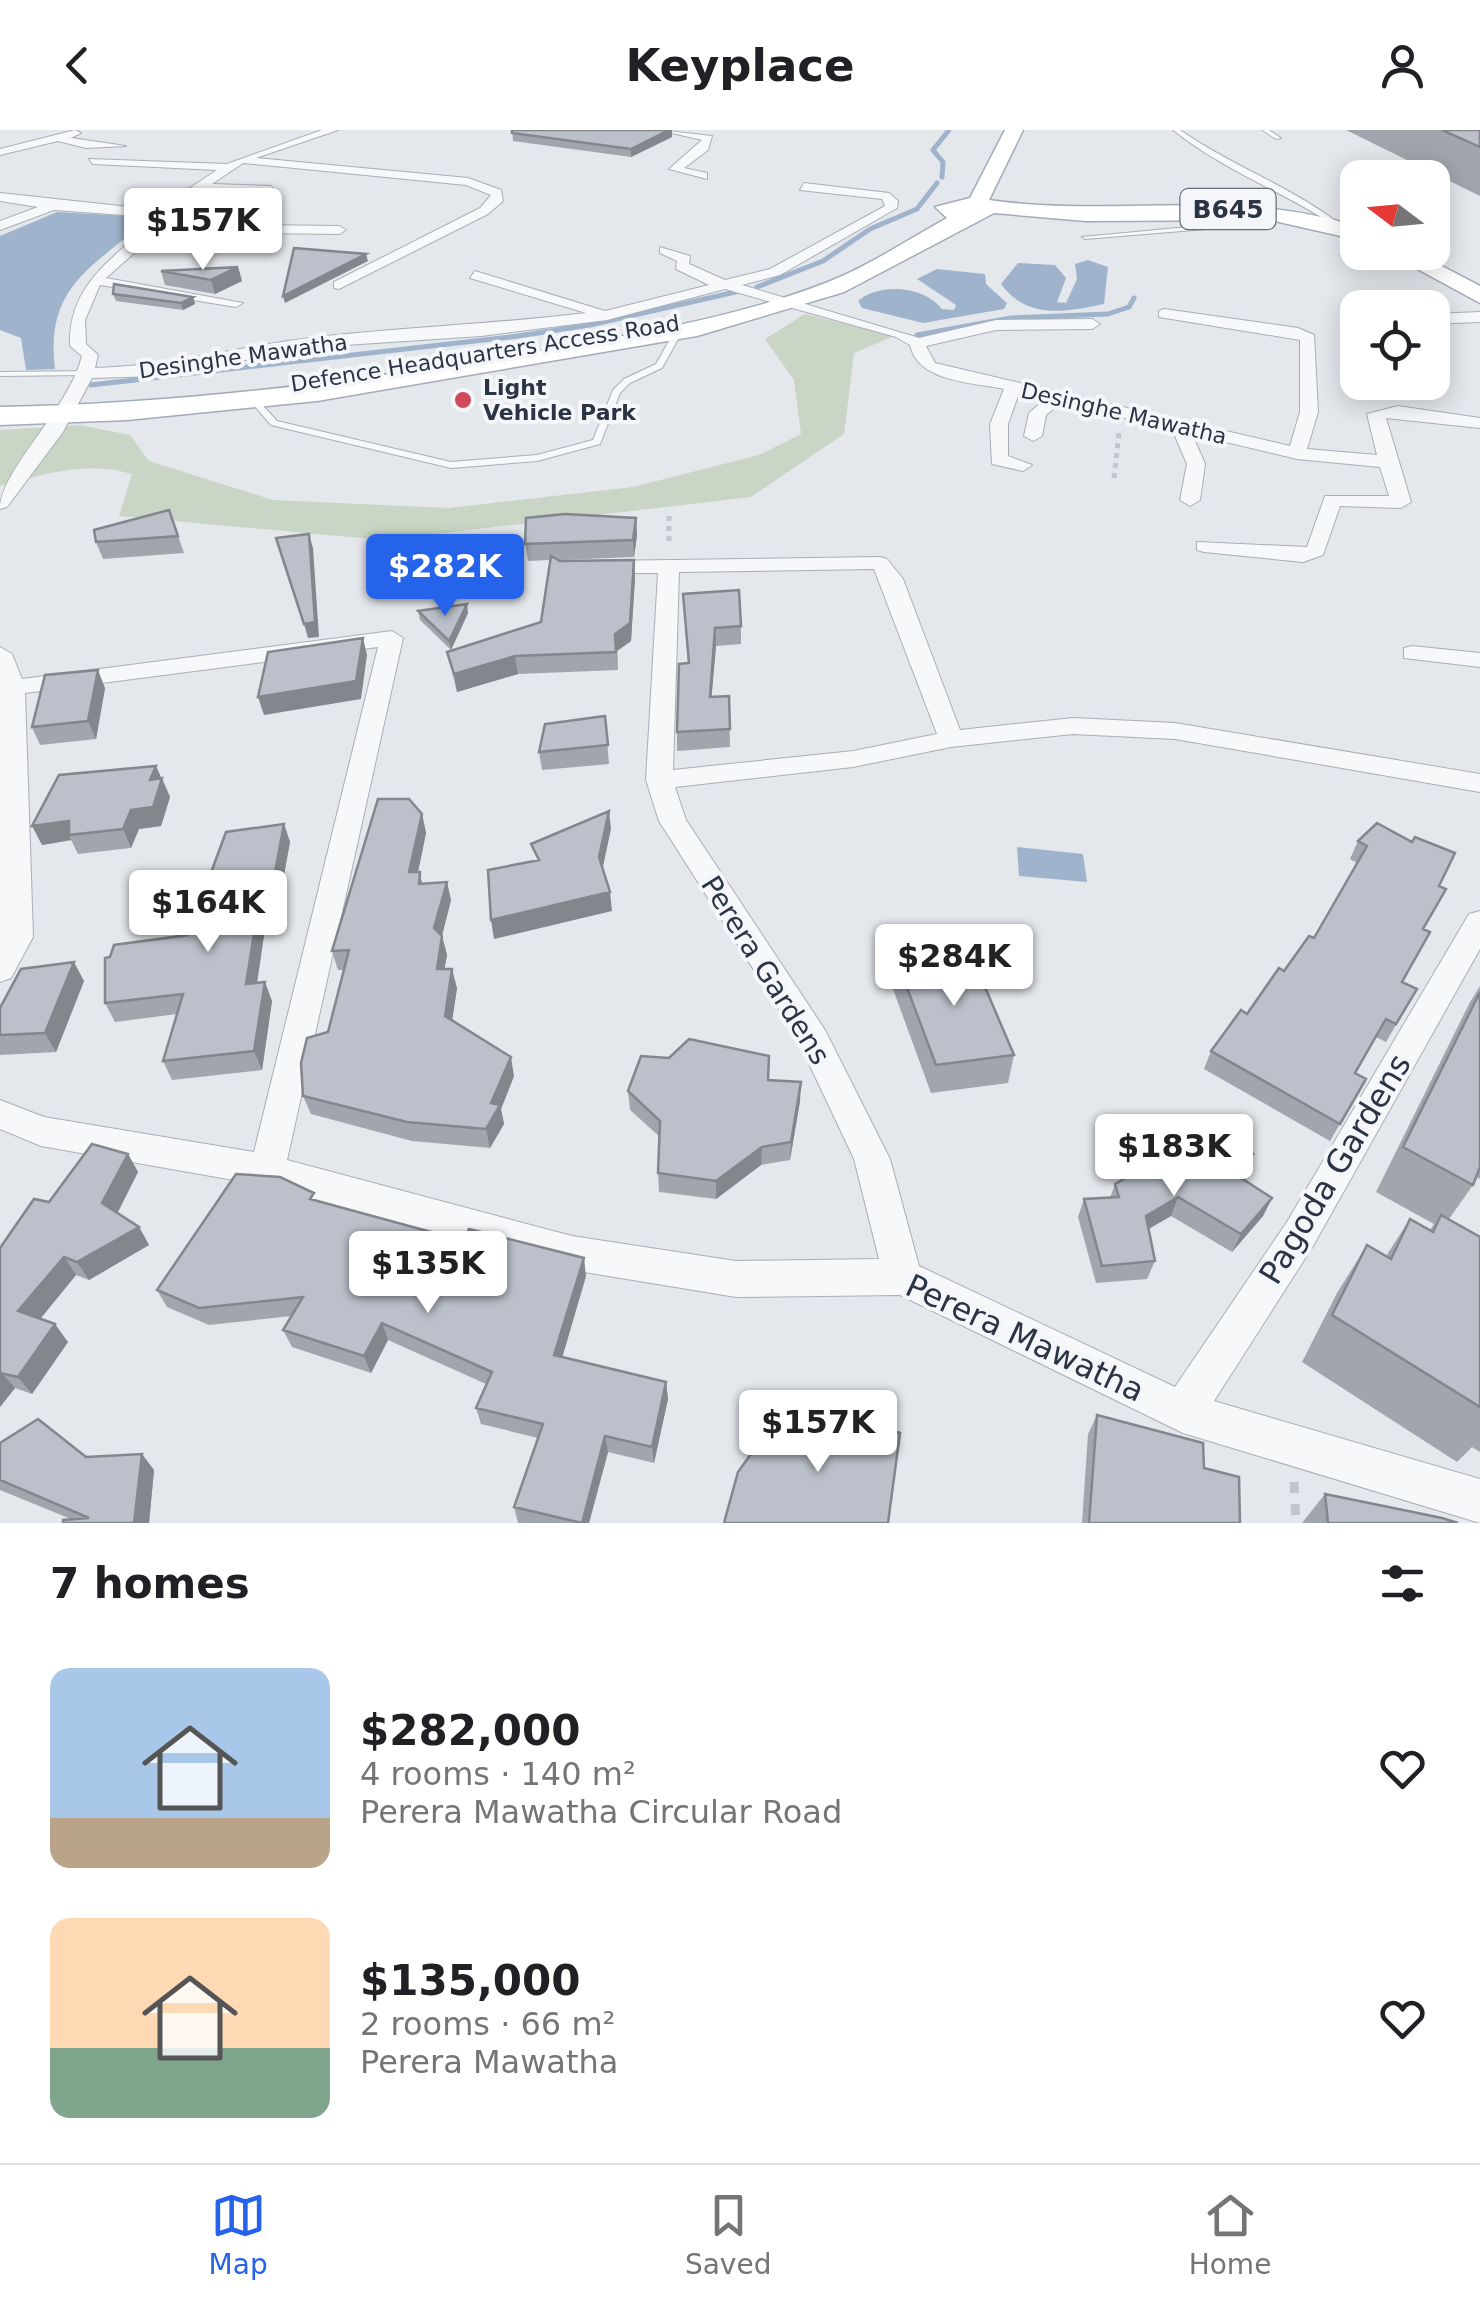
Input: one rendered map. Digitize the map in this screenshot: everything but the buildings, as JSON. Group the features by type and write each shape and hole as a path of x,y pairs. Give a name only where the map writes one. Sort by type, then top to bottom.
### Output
{"main road":[{"path":"970,205 996,130"},
{"path":"970,205 1014,130"},
{"name":"B645","path":"970,205 1116,215"},
{"name":"B645","path":"970,205 1052,220 1236,209 1340,228"},
{"name":"Defence Headquarters Access Road","path":"0,404 69,410 254,401 425,378 677,334 880,268 970,205"},
{"path":"1430,270 1480,296"},
{"name":"Defence Headquarters Access Road","path":"0,416 222,394 420,368 665,326 779,300"}],"street":[{"path":"0,152 81,130"},
{"path":"0,504 69,410 88,373 90,354 78,346 77,320 95,280 194,187 240,160 333,130"},
{"path":"664,130 708,138 704,148 675,169 703,176"},
{"path":"60,138 86,145 140,144"},
{"path":"240,160 468,182 497,193 497,202 484,211 338,285"},
{"path":"93,161 226,168"},
{"path":"194,187 271,190"},
{"name":"Desinghe Mawatha","path":"88,373 158,371 316,342 481,331 607,315 775,272 891,208 892,201 885,196 804,187"},
{"path":"0,197 158,221 338,230"},
{"path":"0,226 52,206"},
{"path":"666,250 685,259 681,266 732,286"},
{"path":"475,275 607,315"},
{"path":"95,280 236,303"},
{"name":"Desinghe Mawatha","path":"732,286 902,334 917,343 921,359 929,367 1296,452 1388,461"},
{"path":"1164,314 1298,333 1308,338 1309,412 1296,452"},
{"path":"1450,318 1480,317"},
{"path":"917,343 996,325 1092,324"},
{"path":"1013,387 1000,424 999,460 1023,465"},
{"path":"1033,436 1038,412 1056,398"},
{"path":"1204,546 1303,556 1316,551 1332,500 1401,502 1376,414 1398,411 1480,423"},
{"path":"1180,424 1196,464 1190,500"},
{"path":"580,568 880,563 892,579 950,739"},
{"name":"Perera Gardens","path":"668,566 660,780 673,821 809,1030 872,1159 903,1277"},
{"path":"13,687 392,638 267,1170"},
{"path":"1412,653 1480,660"},
{"path":"0,654 13,687 18,937 0,970"},
{"path":"660,780 853,759 950,739 1073,726 1175,731 1480,782"},
{"name":"Pagoda Gardens","path":"1183,1412 1300,1234 1480,922"},
{"name":"Perera Mawatha","path":"0,1114 40,1130 267,1170 572,1253 736,1279 903,1277 1183,1412 1480,1501"}],"lane":[{"path":"1176,130 1214,160 1312,207 1340,225"},
{"path":"1265,130 1278,138"},
{"path":"1085,238 1204,228 1188,209"},
{"path":"254,401 274,423 451,465 536,458 597,442 616,392 626,381 659,366 677,334"},
{"path":"0,374 88,373"}],"path":[{"path":"1114,478 1122,412"}],"green space":[{"path":"805,314 894,336 854,353 844,434 751,497 383,540 119,516 132,474 115,470 66,470 0,486 0,430 80,425 130,435 149,461 273,500 448,508 633,487 759,455 801,434 794,380 765,339"}],"water":[{"path":"57,212 144,217 145,222 89,268 64,300 54,342 55,369 26,370 21,338 0,330 0,236"},
{"path":"1088,260 1108,267 1104,304 1062,311 1035,308 1011,296 1001,284 1018,263 1055,265 1066,278 1057,302 1066,303 1077,279 1075,264"},
{"path":"937,269 985,274 986,284 1007,303 1004,309 923,323 862,308 858,301 878,291 902,289 925,295 942,309 954,310 956,305 917,279"},
{"path":"1017,847 1083,854 1087,882 1019,876"}],"waterway":[{"path":"942,177 943,162 933,150 949,130"},
{"path":"757,287 823,261 870,229 917,209 937,183"},
{"path":"91,385 518,336 590,325 740,291"},
{"path":"917,335 1011,318 1108,314 1129,307 1134,298"}],"place":[{"name":"Light Vehicle Park","path":"463,400"}]}
